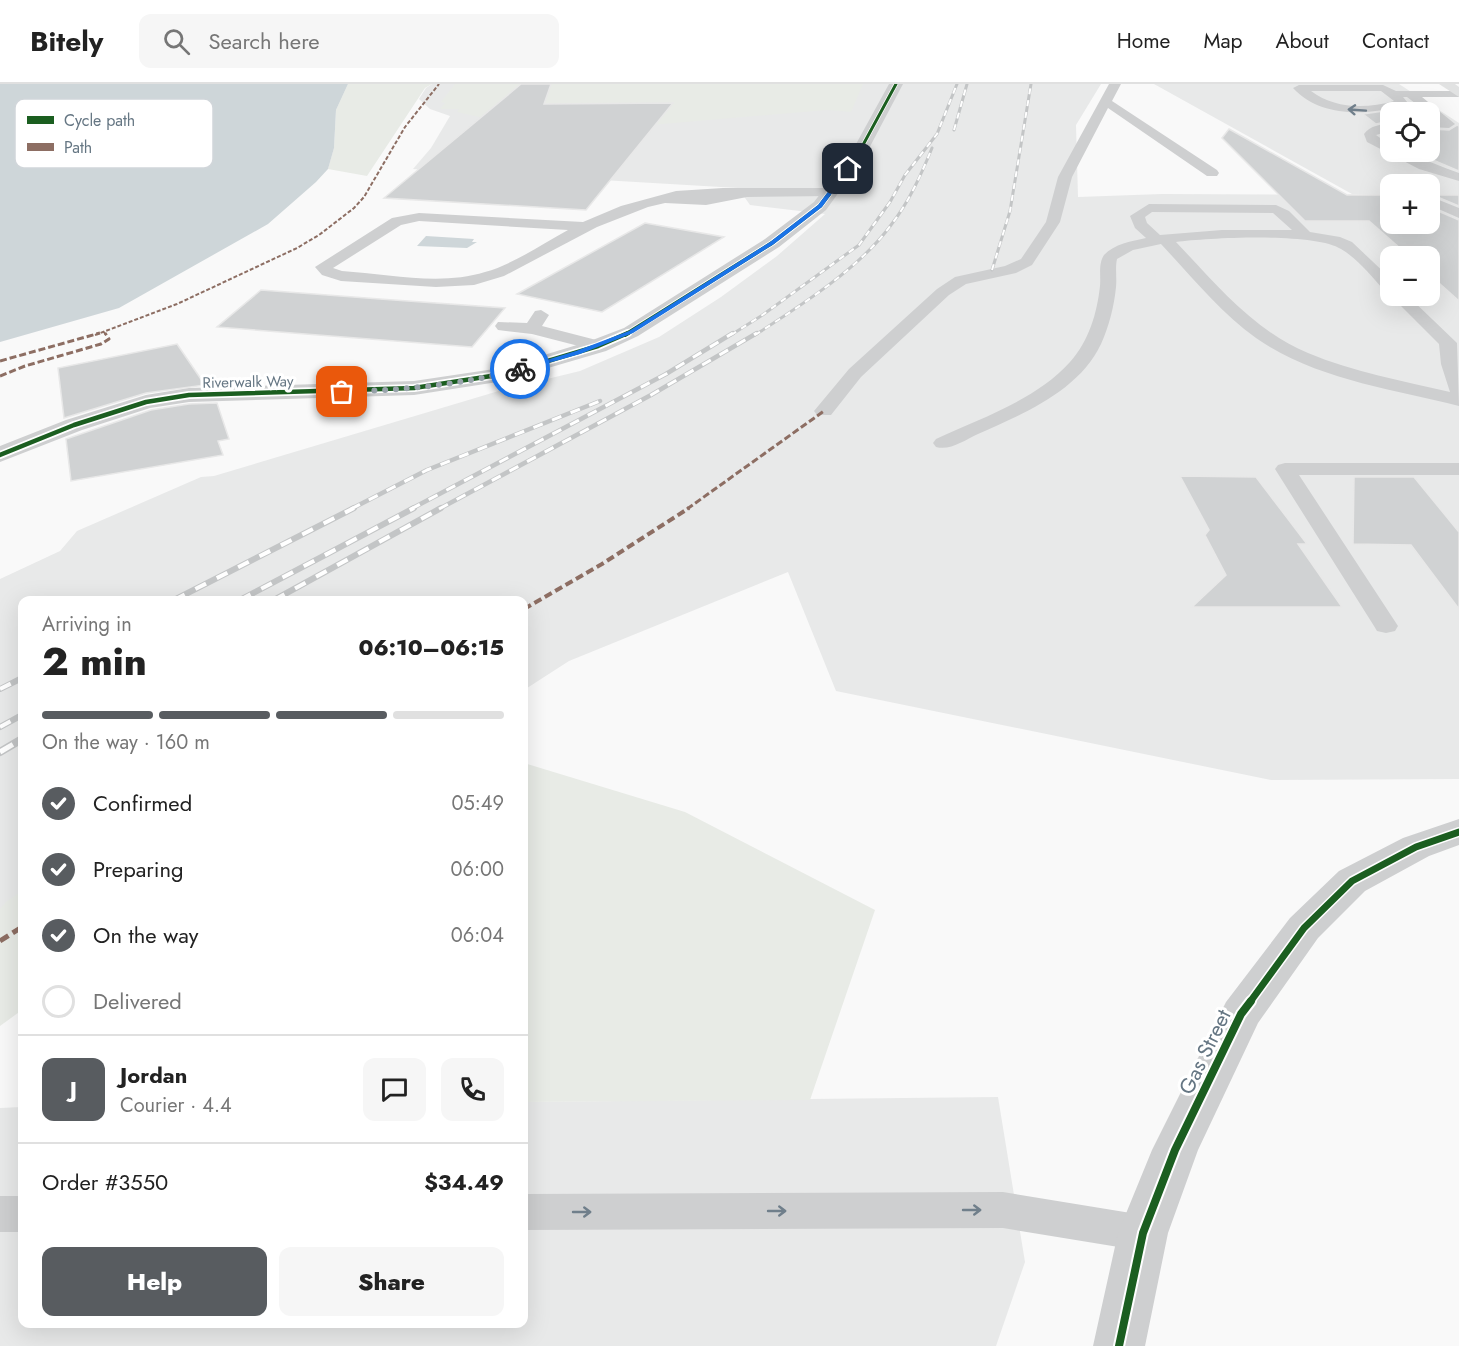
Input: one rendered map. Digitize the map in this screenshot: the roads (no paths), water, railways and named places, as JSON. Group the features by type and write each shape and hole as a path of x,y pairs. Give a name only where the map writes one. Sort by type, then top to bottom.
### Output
{"main road":[{"path":"1446,84 1459,93"}],"street":[{"name":"Riverwalk Way","path":"0,455 74,425 146,402 199,394 414,388 504,374 598,346 631,332 772,243 826,199 857,156 896,84"},
{"name":"Gas Street","path":"1119,1346 1143,1233 1175,1150 1241,1014 1304,928 1352,881 1416,847 1459,832"}],"lane":[{"path":"824,411 855,373 943,291 961,280 1010,270 1027,262 1053,222 1065,177 1115,84"},
{"path":"1394,94 1402,103 1379,110 1363,111 1336,106 1294,87 1383,88 1394,94 1459,93"},
{"path":"1410,94 1420,102"},
{"path":"1106,102 1212,174"},
{"path":"1440,117 1449,124 1440,124"},
{"path":"1380,129 1370,134 1371,139 1380,144"},
{"path":"1415,162 1459,177"},
{"path":"585,227 418,217 397,221 323,267 328,272 340,276 436,281 472,280 492,276 606,216 642,203 665,199 681,202 730,199 746,193 826,199"},
{"path":"642,203 702,215"},
{"path":"1440,204 1459,214"},
{"path":"1305,236 1276,209 1149,208 1137,216 1140,225 1161,239 1230,308 1262,334 1301,357 1361,376 1459,400"},
{"path":"943,443 1034,400 1063,378 1089,351 1101,325 1108,291 1108,263 1112,255 1123,249 1161,239 1198,235 1305,236 1323,238 1347,246 1380,277"},
{"path":"1411,306 1454,343 1450,364 1459,392"},
{"path":"504,326 537,322 598,346"},
{"path":"1386,626 1285,469 1459,470"},
{"path":"528,1212 1003,1210 1143,1233"},
{"path":"0,1214 18,1214"}],"railway":[{"path":"731,335 859,245 890,202 905,175 937,134 957,84"},
{"path":"954,130 967,84"},
{"path":"992,270 1010,211 1031,84"},
{"path":"755,335 828,286 863,257 878,241 909,198 932,148"},
{"path":"411,509 666,374 733,333"},
{"path":"439,509 651,395 757,333"},
{"path":"351,509 427,470 600,401"},
{"path":"182,596 354,508"},
{"path":"248,596 414,508"},
{"path":"281,596 441,508"},
{"path":"0,689 18,680"},
{"path":"0,727 18,717"},
{"path":"0,752 18,741"}]}
